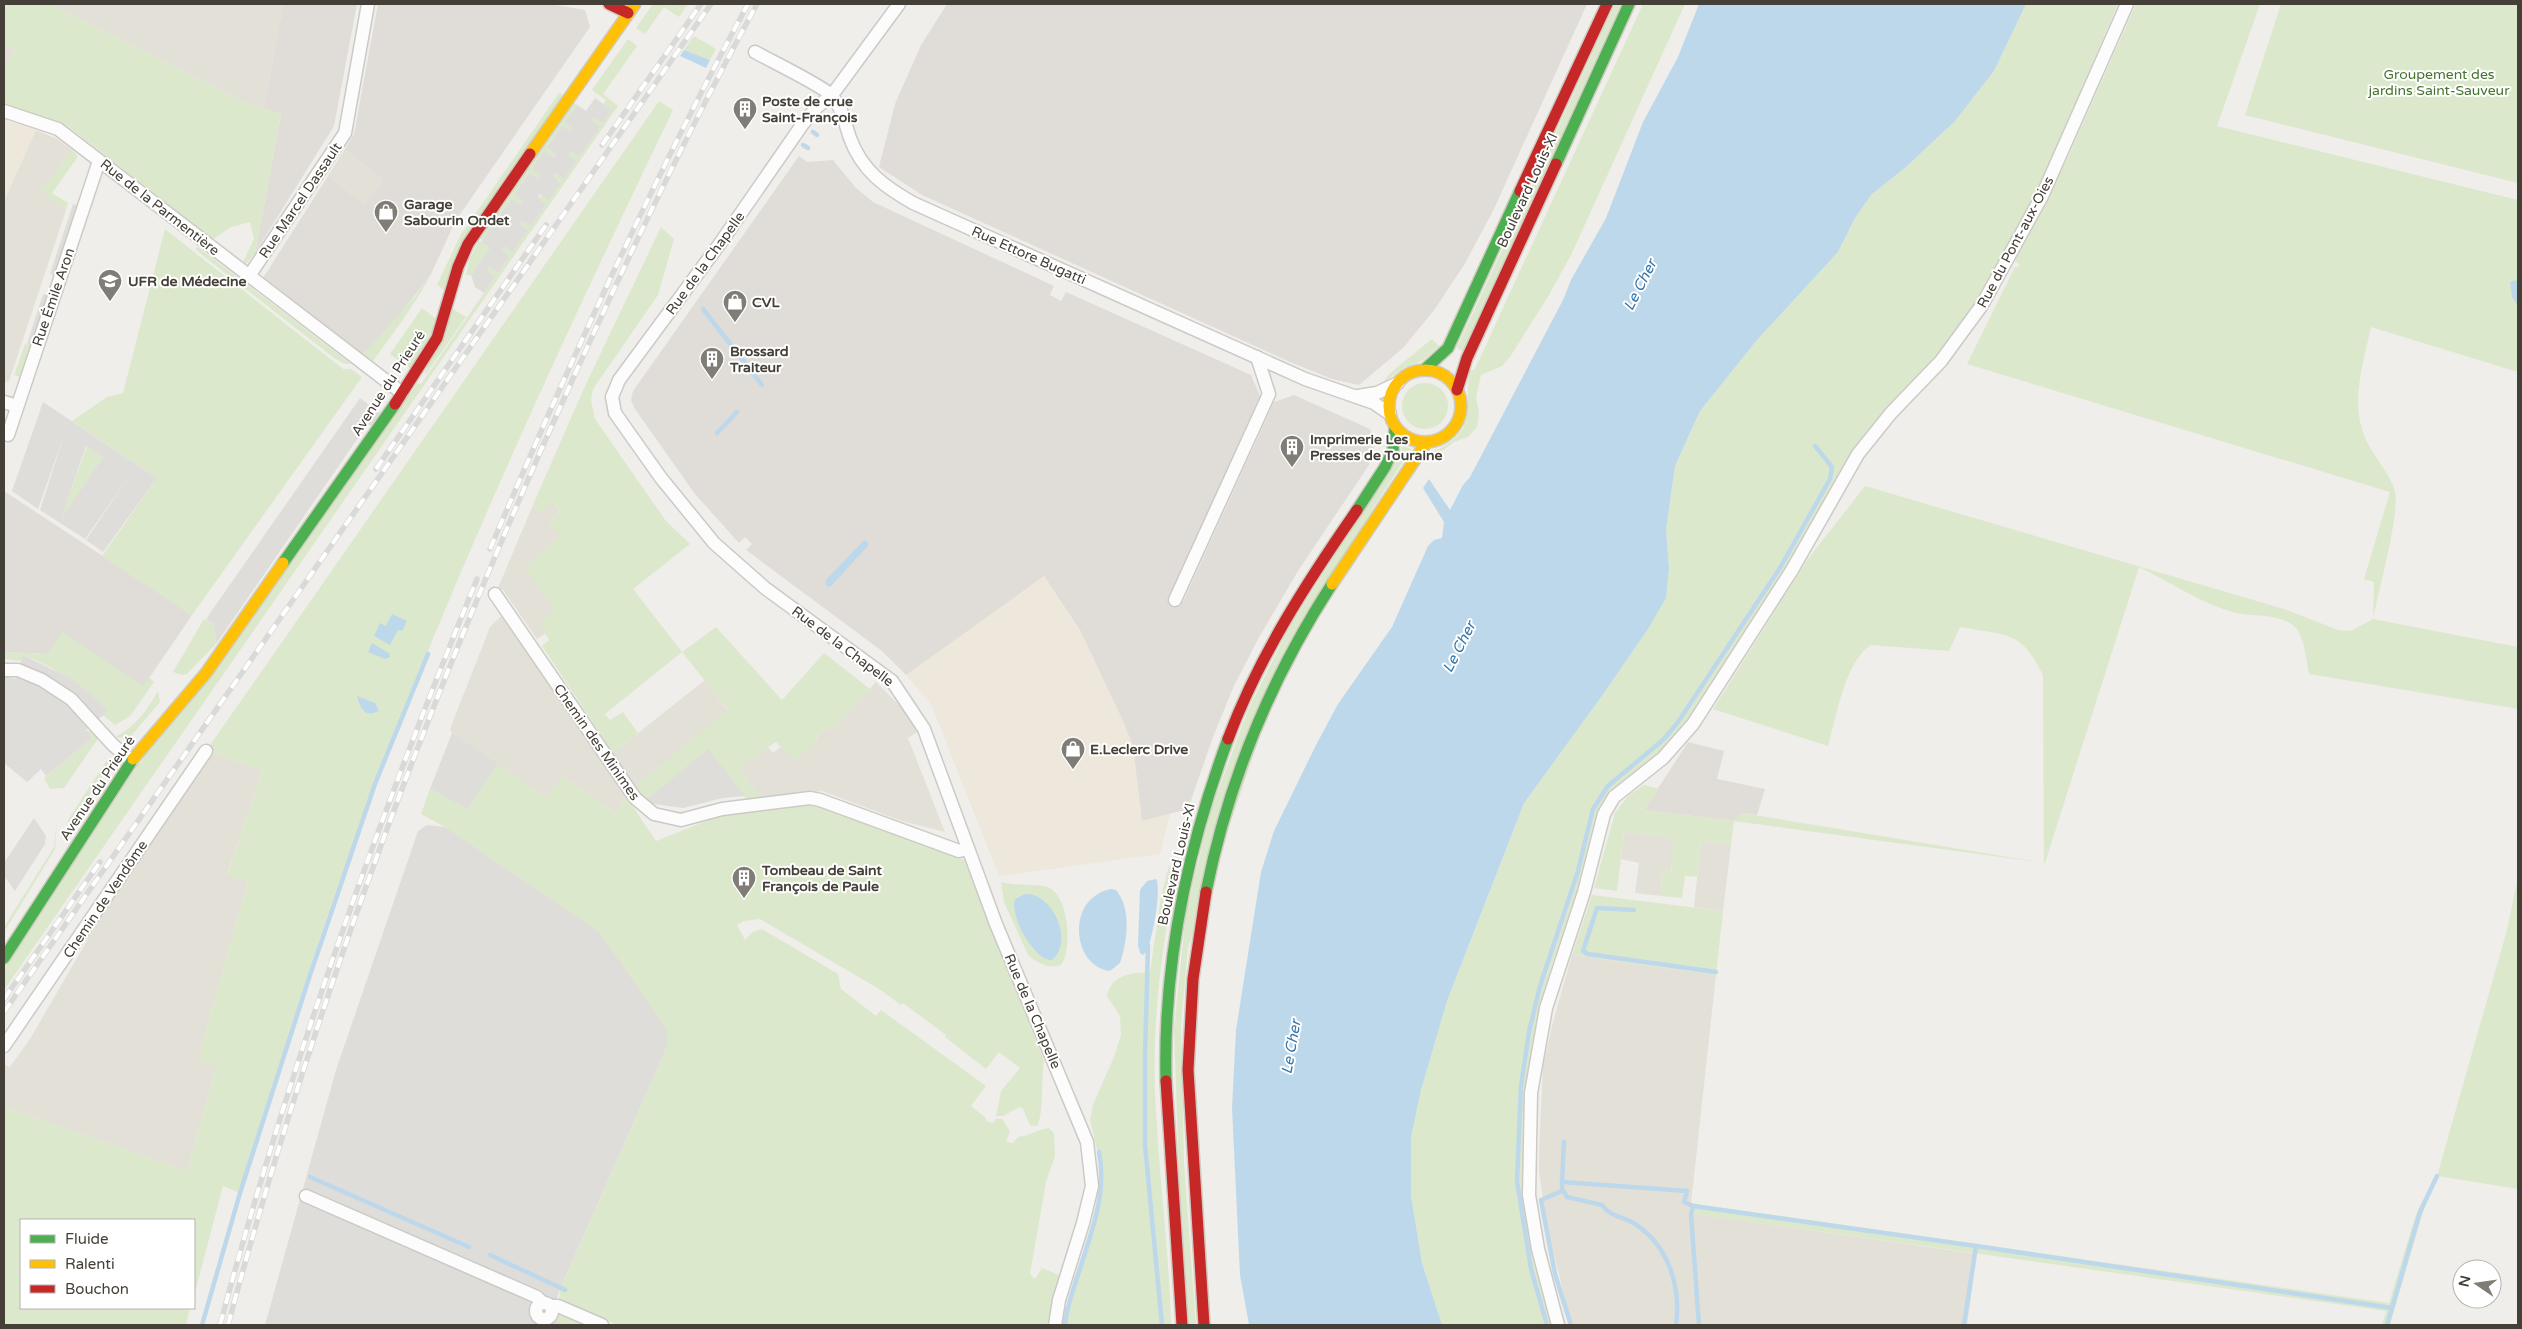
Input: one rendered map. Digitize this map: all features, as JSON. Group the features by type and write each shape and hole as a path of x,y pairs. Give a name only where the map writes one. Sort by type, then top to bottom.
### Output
{"main road":[{"path":"609,4 632,9"},
{"name":"Boulevard Louis-XI","path":"1424,370 1448,348 1607,4"},
{"name":"Boulevard Louis-XI","path":"1457,390 1466,358 1629,4"},
{"name":"Avenue du Prieuré","path":"97,792 205,675 402,394 437,338 458,267 471,238 632,9"},
{"path":"1424,370 1443,375 1457,390 1460,400 1458,420 1446,436 1426,442 1414,441 1404,435 1396,427 1390,414 1390,400 1398,383 1414,372 1424,370"},
{"name":"Boulevard Louis-XI","path":"1182,1325 1166,1069 1167,1008 1173,946 1189,861 1208,794 1248,692 1298,598 1385,467 1393,450 1396,427"},
{"path":"1204,1325 1189,1088 1188,1032 1196,956 1211,863 1230,799 1246,756 1286,663 1311,617 1396,492 1426,442"},
{"name":"Avenue du Prieuré","path":"164,704 226,643"},
{"name":"Avenue du Prieuré","path":"4,958 46,895 142,730"},
{"path":"4,939 54,859"}],"street":[{"name":"Rue Marcel Dassault","path":"249,276 345,133 368,4"},
{"name":"Rue de la Chapelle","path":"899,4 832,95 817,107 802,125 722,242 619,380 612,397 615,413 661,478 714,543 764,588 892,681 924,729 996,924 1088,1142 1092,1186 1059,1300 1055,1325"},
{"name":"Rue du Pont-aux-Oies","path":"1558,1325 1538,1249 1528,1195 1531,1093 1546,1008 1584,892 1604,814 1614,797 1663,758 1693,724 1792,570 1858,454 1885,421 1955,344 1994,286 2042,196 2127,4"},
{"path":"755,52 832,95"},
{"name":"Rue Ettore Bugatti","path":"832,95 844,116 851,139 866,168 892,191 914,203 1305,380 1374,403 1390,414"},
{"name":"Rue de la Parmentière","path":"4,111 50,124 402,394"},
{"name":"Rue Émile Aron","path":"8,435 99,160"},
{"path":"1175,600 1269,394 1257,358"},
{"name":"Rue Ettore Bugatti","path":"1355,396 1377,394 1398,383"},
{"path":"4,402 17,406"},
{"name":"Chemin des Minimes","path":"495,594 635,798 654,814 681,820 722,809 810,798 959,851 968,849"},
{"path":"4,670 18,670 42,680 71,698 127,758"},
{"name":"Chemin de Vendôme","path":"4,1046 206,751"},
{"path":"306,1196 537,1297 547,1304 558,1306 602,1325"}],"shaded area":[{"path":"49,4 283,4 264,109 238,99"},
{"path":"283,4 357,4 334,126 255,253 281,115 264,109"},
{"path":"378,4 550,4 585,10 590,27 456,220 431,274 396,320 362,355 263,278 328,176 364,204 383,180 345,149 354,134"},
{"path":"947,4 1587,4 1493,211 1464,265 1435,309 1403,348 1359,385 1332,379 1290,362 922,195 879,167 895,104 921,45"},
{"path":"4,44 15,49 4,74"},
{"path":"595,98 612,110 603,123 594,117 592,121 600,127 579,157 570,151 568,155 576,161 564,179 555,173 553,176 561,183 549,200 540,194 538,198 546,204 531,226 522,220 520,224 528,230 513,252 504,246 502,249 510,256 498,273 489,267 487,271 495,277 484,293 475,287 471,275 490,248 481,242 493,224 502,230 505,227 496,220 511,199 520,205 523,201 514,195 529,173 538,179 541,175 532,169 544,151 553,158 556,154 547,147 562,126 571,132 573,129 565,122 577,105 586,111"},
{"path":"4,120 36,130 4,201"},
{"path":"36,130 57,139 72,150 41,191 66,210 9,381 4,383 4,201"},
{"path":"345,149 383,180 364,204 328,176"},
{"path":"799,156 807,162 833,160 856,188 873,202 1054,286 1050,295 1061,301 1066,292 1251,375 1260,396 1170,596 1183,602 1274,402 1294,395 1370,429 1375,443 1369,465 1298,571 1258,639 1233,688 1213,737 1188,809 1142,821 1133,746 1123,721 1080,630 1044,576 906,675 882,651 746,550 752,544 745,537 739,543 695,494 635,409 631,400 633,391"},
{"path":"73,204 77,205 54,275 50,274"},
{"path":"43,294 47,295 31,346 27,344"},
{"path":"360,398 380,413 372,425 367,425 216,644 214,625 206,619"},
{"path":"43,402 157,478 103,552 86,540 130,475 85,539 40,510 65,432 38,509 12,491","holes":["86,446 103,457 61,519"]},
{"path":"4,491 192,615 143,687 62,633 48,654 4,652"},
{"path":"552,502 560,511 549,522 561,535 557,609 546,633 537,639 503,590 498,588 533,505 540,512"},
{"path":"1043,575 1080,630 1123,721 1133,746 1142,821 1170,814 1160,854 999,876 931,704 906,675"},
{"path":"501,616 627,798 615,813 563,777 547,799 452,733 450,729 490,627"},
{"path":"23,655 70,678 92,695 108,711 86,730 92,738 46,776 41,769 27,782 4,763 4,681 5,676 15,679"},
{"path":"705,680 728,711 635,786 613,753"},
{"path":"876,682 902,708 917,732 908,738 945,832 902,821 822,791 763,800 740,771 744,768 742,765 753,756 762,753 760,752 767,746 773,753 782,746 794,760 818,740 816,738 826,727 831,731"},
{"path":"452,733 498,764 467,809 430,789"},
{"path":"1688,742 1724,751 1717,779 1765,789 1757,815 1742,813 1734,821 1644,810"},
{"path":"708,749 745,796 723,798 683,808 647,803 645,801"},
{"path":"206,751 263,770 227,874 248,882 198,1059 217,1066 187,1171 4,1107 4,1065 10,1067 30,1039 88,939 81,934"},
{"path":"34,818 46,836 45,844 15,891 4,876 4,863"},
{"path":"427,825 445,827 600,933 667,1030 668,1044 558,1294 553,1318 564,1325 265,1325 336,1070 418,831"},
{"path":"1624,832 1674,838 1671,872 1661,871 1662,896 1635,893 1639,863 1621,859"},
{"path":"1701,841 1731,845 1723,911 1694,907"},
{"path":"1572,955 1716,975 1690,1213 1977,1254 1967,1325 1572,1325 1547,1228 1539,1171 1539,1152 1543,1067 1553,1022"}],"green space":[{"path":"4,4 49,4 238,99 281,114 255,253 246,264 243,262 254,239 250,222 231,227 213,239 69,127 4,103 4,74 15,49 4,44"},
{"path":"653,4 688,4 679,17 664,7 645,34 636,28"},
{"path":"1615,4 1621,4 1463,351 1457,348"},
{"path":"1643,4 1685,4 1572,253 1549,295 1510,357 1502,366 1481,375 1476,397 1479,413 1477,427 1468,437 1454,442 1442,451 1433,452 1458,436 1464,427 1468,408 1470,370 1474,370 1480,358"},
{"path":"2026,4 2118,4 2045,175 2013,239 1980,297 1952,339 1865,433 1750,627 1689,721 1659,753 1613,789 1598,814 1575,901 1551,967 1538,1015 1529,1065 1523,1121 1523,1183 1526,1221 1536,1271 1552,1325 1442,1325 1422,1263 1411,1196 1411,1137 1421,1090 1447,1001 1524,803 1604,693 1648,629 1666,598 1669,569 1666,530 1675,466 1700,411 1757,340 1838,252 1855,218 1872,194 1906,167 1955,121 1994,71"},
{"path":"2136,4 2260,4 2217,126 2518,200 2518,372 2371,327 2361,370 2358,399 2359,414 2367,442 2393,485 2396,502 2392,535 2373,619 2374,582 2364,579 2390,492 1967,364 2015,267 2018,268 2020,264 2015,261 2068,157"},
{"name":"Groupement des jardins Saint-Sauveur","path":"2281,4 2518,4 2518,183 2245,115"},
{"path":"694,36 716,49 710,60 684,50"},
{"path":"628,39 637,46 603,94 618,106 4,990 4,966 79,846 418,383 421,384 495,277 487,271 489,267 498,273 510,256 502,249 504,246 513,252 528,230 520,224 522,220 531,226 546,204 538,198 561,182 553,177 555,173 564,179 576,161 567,155 570,151 579,157 600,127 591,121 594,117 612,110 603,104 606,100 592,90"},
{"path":"559,93 563,95 444,290 437,285 460,236"},
{"path":"659,101 673,110 511,458 472,546 399,724 330,908 240,1193 223,1186 195,1292 195,1219 20,1219 20,1309 190,1309 186,1325 4,1325 4,1107 187,1171 217,1066 198,1059 248,882 227,875 263,770 206,751"},
{"path":"574,103 577,105 565,122 574,129 571,132 562,126 547,147 556,153 553,158 545,152 541,175 538,179 529,173 514,195 523,201 520,205 511,199 496,220 505,227 502,231 493,225 482,240 479,238"},
{"path":"72,150 77,155 77,158 52,193 68,203 66,210 41,191"},
{"path":"661,227 674,239 658,295 593,389 591,400 595,419 666,521 690,544 633,589 682,652 605,714 610,720 623,712 638,733 613,753 542,646 549,640 539,623 556,609 525,569 560,535 549,522 560,511 552,502 540,513 533,505 585,386"},
{"path":"165,229 343,369 351,369 362,377 192,615 102,556 157,478 72,421 107,397 123,393"},
{"path":"479,241 490,248 471,275 466,275 470,258"},
{"path":"198,247 351,364 345,364 334,358 195,249"},
{"path":"433,271 412,306 373,361 363,354 414,298"},
{"path":"422,308 436,319 433,330 411,369 390,354"},
{"path":"453,309 466,317 426,374 425,373"},
{"path":"1432,339 1439,346 1423,360 1402,369 1384,382 1389,374"},
{"path":"25,344 31,346 20,377 14,375"},
{"path":"1421,383 1429,383 1438,387 1444,393 1448,406 1444,419 1438,425 1429,429 1421,429 1412,425 1406,419 1402,410 1402,402 1406,393 1412,387"},
{"path":"87,446 103,457 60,521"},
{"path":"1403,446 1411,449 1296,630 1188,948 1181,1025 1184,1163 1196,1325 1189,1325 1180,1204 1174,1029 1186,913 1211,810 1248,710 1289,628"},
{"path":"1865,486 2284,609 2338,630 2351,631 2373,619 2518,647 2518,709 2309,674 2301,637 2295,627 2289,623 2275,617 2236,613 2223,609 2139,567 2044,863 2043,675 2027,649 2010,637 1960,627 1949,651 1871,645 1854,664 1848,677 1838,706 1828,746 1713,709 1808,559"},
{"path":"204,619 214,625 216,644 187,674 182,675 173,672"},
{"path":"716,627 782,700 824,653 870,689 831,731 826,727 816,737 819,740 794,760 776,742 761,751 762,754 755,759 753,756 742,765 744,768 740,771 763,800 749,802 708,750 645,801 635,786 728,710 682,652"},
{"path":"62,632 143,686 149,677 154,682 130,716 115,725 103,715 107,711 98,702 79,685 58,672 23,655 21,661 4,659 4,652 48,654"},
{"path":"158,691 160,702 131,736 117,738 141,716"},
{"path":"85,730 95,732 99,737 64,788 50,789 44,778 92,738"},
{"path":"111,759 111,762 67,829 68,820 107,760"},
{"path":"498,764 547,798 563,777 615,813 627,798 656,841 726,813 817,804 964,860 1044,1060 1042,1105 1037,1126 1030,1125 1023,1109 1020,1107 1003,1116 996,1116 1001,1091 1020,1068 999,1052 986,1069 945,1037 946,1035 903,1003 901,1005 879,989 760,919 744,921 737,925 745,940 753,932 762,929 838,974 841,989 876,1016 881,1010 986,1086 971,1106 986,1118 986,1121 994,1123 995,1119 1002,1119 1010,1131 1006,1142 1013,1143 1018,1137 1049,1128 1054,1133 1055,1156 1046,1182 1030,1274 1035,1279 1042,1268 1059,1275 1047,1325 617,1325 559,1299 560,1290 668,1044 445,827 421,814 430,789 467,809"},
{"path":"1644,785 1659,789 1644,810 1733,821 1742,813 2040,862 1734,821 1731,845 1701,841 1697,877 1685,876 1682,898 1662,896 1661,871 1671,872 1674,838 1624,832 1617,891 1594,888 1615,813 1628,796"},
{"path":"57,820 55,849 4,932 4,927 54,847"},
{"path":"1169,866 1177,869 1167,924 1157,1007 1155,1091 1171,1325 1062,1325 1096,1208 1100,1184 1099,1158 1090,1120 1093,1105 1114,1057 1121,1035 1120,1016 1107,996 1113,983 1123,976 1150,972 1161,896"},
{"path":"2518,877 2518,1189 2437,1176 2507,930"},
{"path":"1001,882 1047,887 1060,900 1067,923 1068,935 1065,957 1061,965 1043,964 1028,955 1004,902"},
{"path":"1592,895 1723,911 1716,975 1572,955"},
{"path":"2437,1176 2422,1215 2390,1325 2382,1325 2386,1311 1689,1213 1690,1203 2389,1303 2416,1214"},
{"path":"555,1314 585,1325 564,1325 554,1320"}],"water":[{"name":"Le Cher","path":"1699,4 2026,4 1994,71 1955,121 1906,167 1872,194 1855,218 1838,252 1757,340 1700,411 1675,466 1666,530 1669,569 1666,598 1648,629 1604,693 1524,803 1447,1001 1421,1090 1411,1137 1411,1196 1422,1263 1442,1325 1249,1325 1240,1275 1232,1108 1236,1030 1261,872 1274,831 1338,704 1392,627 1428,546 1434,540 1442,538 1444,522 1423,488 1429,479 1450,510 1463,485 1470,477 1563,300 1571,280 1606,218 1643,122 1678,57"},
{"path":"684,50 710,60 706,68 680,56"},
{"path":"2518,281 2518,306 2512,297 2510,282"},
{"path":"864,540 868,542 868,546 831,586 827,587 825,581"},
{"path":"392,614 407,621 402,631 398,630 390,645 374,636 380,623 386,626"},
{"path":"372,643 390,654 390,657 385,659 368,652"},
{"path":"357,696 375,703 379,711 367,713 364,711"},
{"path":"1156,879 1158,894 1153,931 1143,955 1140,953 1138,945 1140,890 1147,881"},
{"path":"1111,889 1116,890 1121,898 1127,926 1125,945 1120,963 1110,971 1097,967 1088,958 1081,946 1079,932 1080,918 1086,905 1096,895"},
{"path":"1025,894 1045,901 1058,920 1061,942 1058,952 1052,960 1038,953 1019,926 1014,906 1015,899"}],"waterway":[{"path":"813,132 817,135"},
{"path":"803,145 808,148"},
{"path":"703,309 762,385"},
{"path":"717,433 737,412"},
{"path":"1547,1325 1531,1269 1517,1181 1521,1086 1529,1032 1540,986 1578,871 1593,809 1608,786 1664,739 1678,722 1780,568 1830,479 1832,467 1815,446"},
{"path":"202,1325 240,1193 309,978 375,784 428,654"},
{"path":"1634,910 1597,908 1583,951 1588,954 1716,972"},
{"path":"1148,945 1145,1145 1162,1325"},
{"path":"1562,1182 1564,1142"},
{"path":"1065,1325 1069,1304 1091,1235 1099,1202 1101,1186 1099,1152"},
{"path":"2387,1325 2420,1212 2437,1176"},
{"path":"310,1177 469,1247"},
{"path":"1676,1325 1677,1311 1674,1282 1670,1268 1656,1244 1647,1233 1635,1224 1613,1214 1602,1205 1567,1197 1562,1189 1562,1182 1687,1191 1684,1202 1693,1206 1976,1246"},
{"path":"1562,1191 1541,1200 1555,1274 1571,1325"},
{"path":"1693,1206 1691,1215 1699,1325"},
{"path":"1964,1325 1976,1246 2392,1308"},
{"path":"490,1255 565,1290"}],"railway":[{"path":"602,145 701,4"},
{"path":"4,1012 711,4"},
{"path":"490,549 581,342 645,205 748,4"},
{"path":"228,1325 261,1207 336,973 377,857 465,628 562,403 608,302 680,152 757,4"},
{"path":"376,469 546,225"},
{"path":"220,1325 275,1135 336,948 404,762 477,579"},
{"path":"4,999 100,862"}],"traffic: fast":[{"path":"1556,164 1629,4"},
{"path":"1424,370 1448,348 1520,191"},
{"path":"283,563 395,404"},
{"path":"1357,510 1385,467 1393,450 1395,427"},
{"path":"1206,892 1226,811 1254,732 1290,656 1332,584"},
{"path":"1166,1081 1169,993 1180,907 1201,822 1213,780 1228,739"},
{"path":"4,958 133,759"}],"traffic: slow":[{"path":"530,154 635,4"},
{"path":"1425,370 1445,376 1455,386 1461,406 1455,426 1445,436 1425,442 1405,436 1395,426 1389,406 1395,386 1405,376 1425,370"},
{"path":"1332,584 1426,443"},
{"path":"133,759 206,673 283,563"}],"traffic: jam":[{"path":"609,4 628,13"},
{"path":"1520,191 1607,4"},
{"path":"395,404 437,338 458,267 468,244 530,154"},
{"path":"1457,390 1467,358 1556,164"},
{"path":"1228,739 1254,678 1285,620 1357,510"},
{"path":"1204,1325 1188,1070 1193,979 1206,892"},
{"path":"1166,1081 1182,1325"}],"place":[{"name":"Poste de crue Saint-François","path":"745,130"},
{"name":"Garage Sabourin Ondet","path":"386,233"},
{"name":"UFR de Médecine","path":"110,302"},
{"name":"CVL","path":"735,323"},
{"name":"Brossard Traiteur","path":"712,380"},
{"name":"Imprimerie Les Presses de Touraine","path":"1292,468"},
{"name":"E.Leclerc Drive","path":"1073,770"},
{"name":"Tombeau de Saint François de Paule","path":"744,899"}]}
